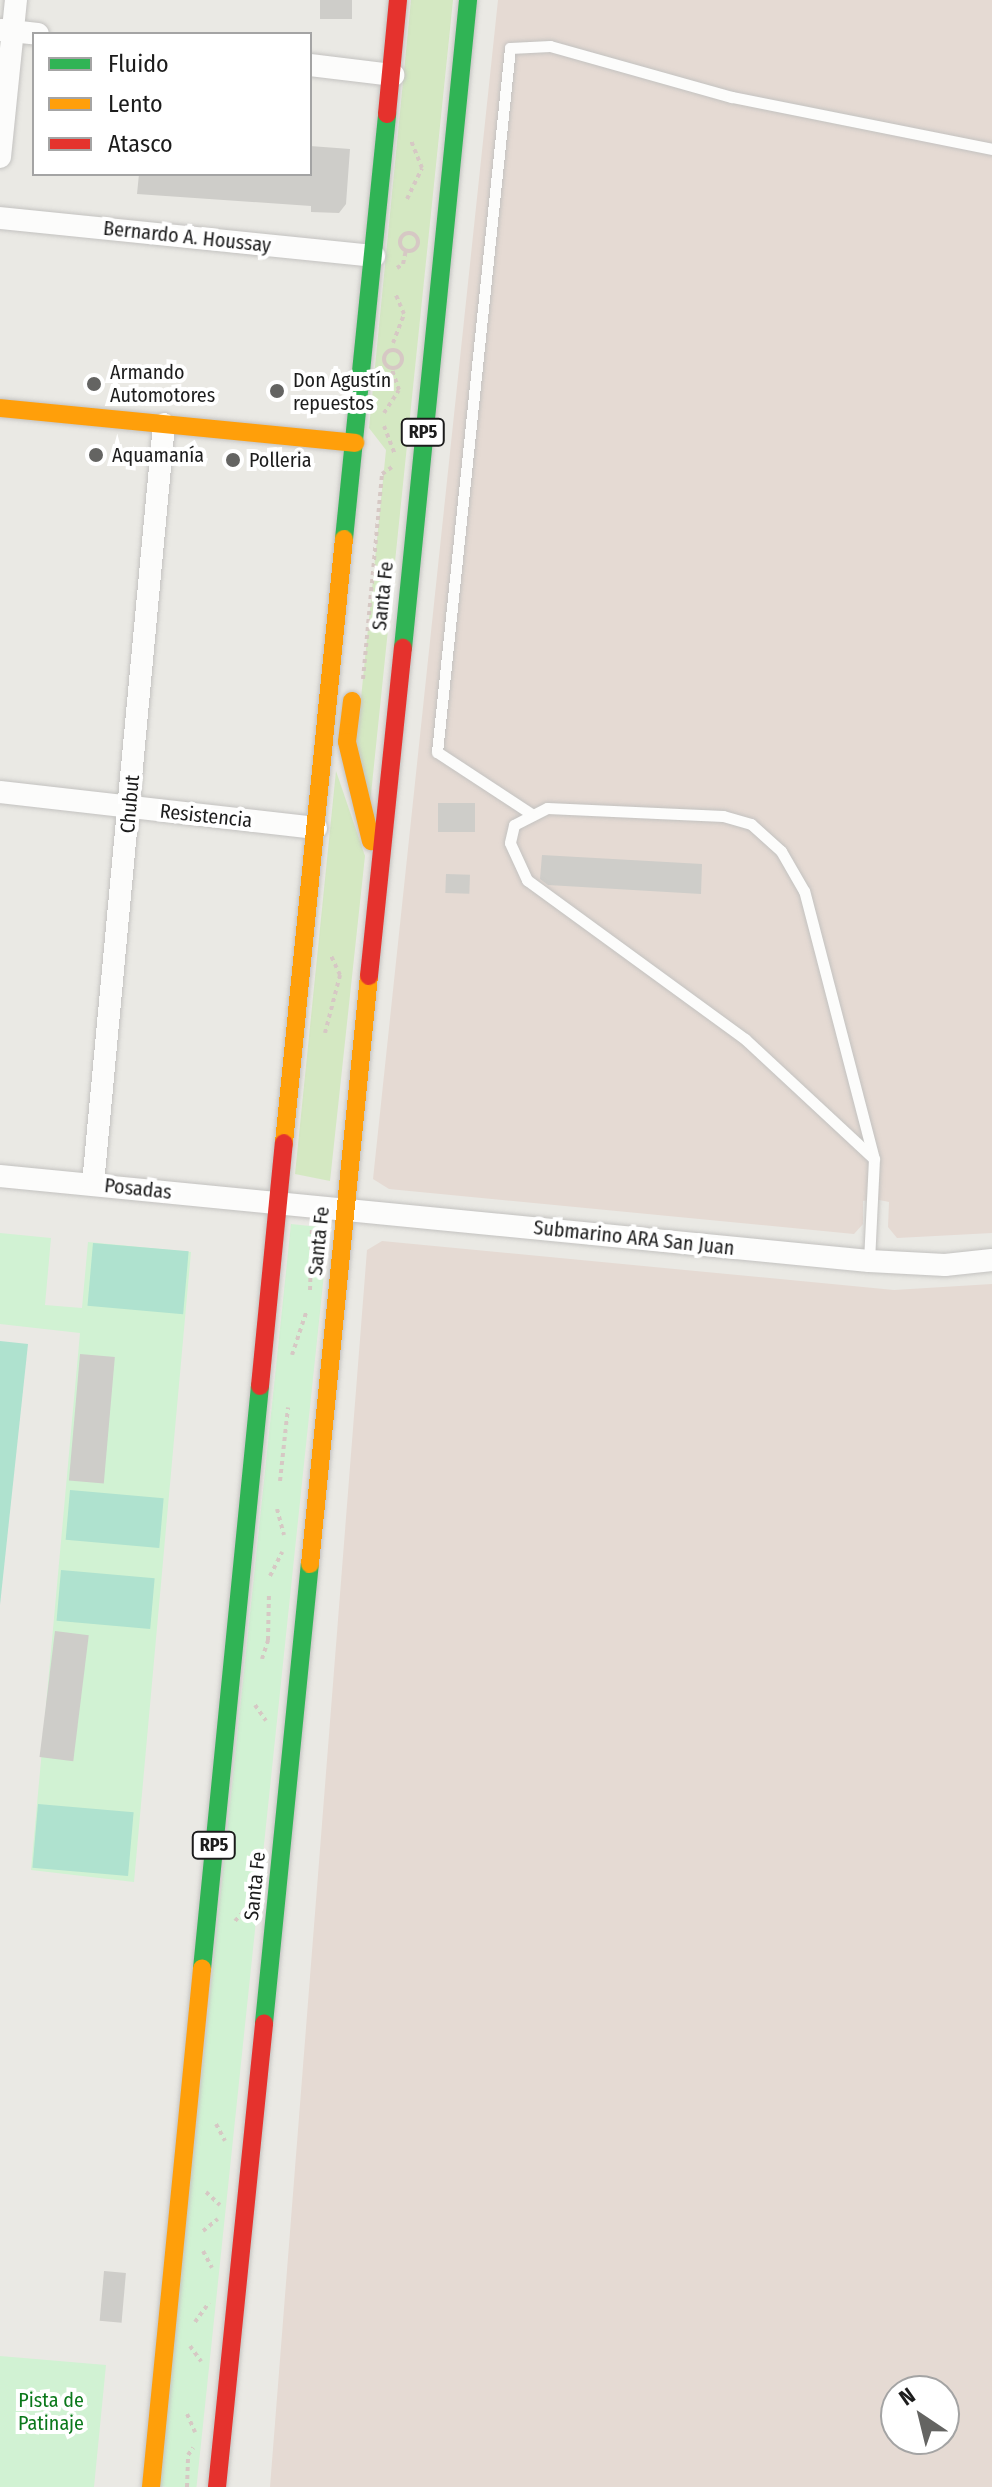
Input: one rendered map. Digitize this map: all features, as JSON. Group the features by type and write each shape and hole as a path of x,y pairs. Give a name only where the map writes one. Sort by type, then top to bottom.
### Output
{"main road":[{"name":"RP5","path":"151,2487 276,1202 393,75 398,0"},
{"name":"Santa Fe","path":"217,2487 377,865 468,0"},
{"path":"0,408 355,443 375,456"},
{"path":"358,685 347,742 377,865"}],"street":[{"path":"0,157 6,31 16,0"},
{"path":"6,31 32,33"},
{"path":"312,65 393,75"},
{"name":"Bernardo A. Houssay","path":"0,218 374,256"},
{"name":"Chubut","path":"93,1184 164,424"},
{"name":"Resistencia","path":"0,792 316,828"},
{"name":"Posadas","path":"0,1176 276,1202"},
{"name":"Submarino ARA San Juan","path":"276,1202 869,1261 945,1265 992,1260"}],"lane":[{"path":"530,813 437,752 510,48 550,46 732,97 992,149"},
{"path":"869,1261 874,1159 804,891 781,851 751,824 723,816 547,808 530,813 514,825 510,843 527,880 745,1039 874,1159"},
{"path":"945,1265 992,1270"}],"path":[{"path":"405,202 422,168 410,139"},
{"path":"404,234 417,238 412,250 401,247 405,218"},
{"path":"358,685 382,474 394,464 382,421 399,390 385,355 394,350 402,360 391,367"}],"shaded area":[{"path":"498,0 992,0 992,1233 897,1238 888,1227 889,1202 875,1199 863,1201 863,1224 854,1234 389,1189 373,1179"},
{"path":"382,1241 894,1290 992,1284 992,2487 270,2487 367,1250"}],"green space":[{"path":"411,0 453,0 370,804 356,748 386,450 369,428"},
{"path":"336,771 365,856 330,1181 295,1174"},
{"path":"291,1224 329,1228 196,2487 158,2486"},
{"path":"0,1233 51,1238 45,1305 82,1308 88,1242 191,1252 134,1882 31,1870 80,1333 0,1324"},
{"path":"93,1243 189,1251 183,1314 88,1306"},
{"path":"0,1341 28,1344 0,1605"},
{"path":"70,1490 164,1498 159,1548 66,1540"},
{"path":"61,1570 155,1578 150,1629 57,1621"},
{"path":"38,1804 134,1812 128,1876 32,1868"},
{"name":"Pista de Patinaje","path":"0,2356 106,2365 94,2487 0,2487"}],"building":[{"path":"320,0 352,0 352,19 320,19"},
{"path":"312,146 350,149 346,204 339,213 311,212 311,206 137,194 139,176 312,176"},
{"path":"438,803 475,803 475,832 438,832"},
{"path":"542,855 702,864 701,894 548,885 540,879"},
{"path":"446,874 470,875 469,894 445,893"},
{"path":"80,1354 115,1357 104,1484 69,1481"},
{"path":"55,1631 89,1635 73,1761 40,1757"},
{"path":"104,2271 126,2273 122,2323 100,2321"}],"traffic: fast":[{"path":"403,648 468,0"},
{"path":"344,539 387,114"},
{"path":"202,1969 260,1386"},
{"path":"264,2023 310,1564"}],"traffic: slow":[{"path":"0,408 355,443"},
{"path":"284,1143 344,539"},
{"path":"352,701 347,742 371,841"},
{"path":"310,1564 369,976"},
{"path":"151,2487 202,1969"}],"traffic: jam":[{"path":"387,114 398,0"},
{"path":"369,976 403,648"},
{"path":"260,1386 284,1143"},
{"path":"217,2487 264,2023"}],"place":[{"name":"Armando Automotores","path":"94,384"},
{"name":"Don Agustín repuestos","path":"277,391"},
{"name":"Aquamanía","path":"96,455"},
{"name":"Polleria","path":"233,460"}]}
